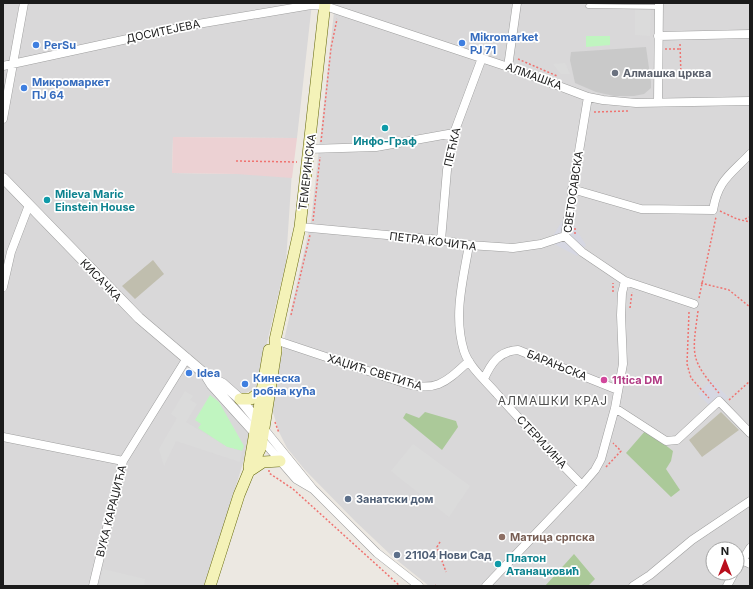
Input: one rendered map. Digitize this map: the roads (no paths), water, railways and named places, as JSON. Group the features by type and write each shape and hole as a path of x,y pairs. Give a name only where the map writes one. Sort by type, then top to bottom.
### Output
{"main road":[{"name":"ТЕМЕРИНСКА","path":"261,434 257,419 261,391 269,351 275,340 300,227 325,4"},
{"name":"ТЕМЕРИНСКА","path":"261,434 276,351 275,340"},
{"path":"240,398 251,399 261,391"},
{"path":"210,586 248,471 249,458 261,434"},
{"path":"248,471 263,462 274,463"}],"street":[{"path":"3,119 24,3"},
{"path":"508,67 517,3"},
{"name":"ДОСИТЕЈЕВА","path":"3,66 192,25 310,4 325,4"},
{"name":"АЛМАШКА","path":"325,4 508,67 588,97 618,103 750,101"},
{"path":"658,5 658,102"},
{"path":"658,36 750,34"},
{"name":"ПЕЋКА","path":"441,240 447,170 454,132 482,58"},
{"name":"СВЕТОСАВСКА","path":"588,97 565,236 582,252 625,281 695,304"},
{"path":"309,149 376,147 454,132"},
{"path":"572,189 640,209 713,210 716,196 722,182 750,154"},
{"name":"КИСАЧКА","path":"3,178 139,318 206,375 223,384 240,398 257,419"},
{"path":"3,287 11,252 28,205"},
{"name":"ПЕТРА КОЧИЋА","path":"300,227 441,240 469,245 513,248 541,244 565,236"},
{"name":"СТЕРИЈИНА","path":"469,245 459,307 460,334 464,350 469,361 582,485"},
{"path":"486,586 582,485 595,470 601,459 615,408 623,364 621,307 625,281"},
{"name":"ХАЏИЋ СВЕТИЋА","path":"275,340 404,383 425,388 445,381 469,361"},
{"name":"БАРАЊСКА","path":"484,379 490,365 498,356 506,351 518,350 618,390"},
{"name":"ВУКА КАРАЏИЋА","path":"93,586 123,461 187,358"},
{"name":"КИСАЧКА","path":"206,375 212,386 261,434"},
{"path":"615,408 666,440 677,440 721,403 750,433"},
{"path":"261,434 274,463 313,489"},
{"path":"261,434 377,553 419,586"},
{"path":"3,437 123,461"},
{"path":"632,586 650,575 692,540 750,501"}],"lane":[{"path":"588,6 658,5"}],"place":[{"name":"Mikromarket PJ 71","path":"462,43"},
{"name":"PerSu","path":"36,45"},
{"name":"Алмашка црква","path":"615,73"},
{"name":"Микромаркет ПЈ 64","path":"24,88"},
{"name":"Инфо-Граф","path":"385,128"},
{"name":"Mileva Maric Einstein House","path":"47,200"},
{"name":"Idea","path":"189,373"},
{"name":"11tica DM","path":"604,380"},
{"name":"Кинеска робна кућа","path":"245,384"},
{"name":"Занатски дом","path":"348,499"},
{"name":"Матица српска","path":"502,537"},
{"name":"21104 Нови Сад","path":"397,555"},
{"name":"Платон Атанацковић","path":"498,564"}],"district":[{"name":"АЛМАШКИ КРАЈ","path":"553,401"}]}
